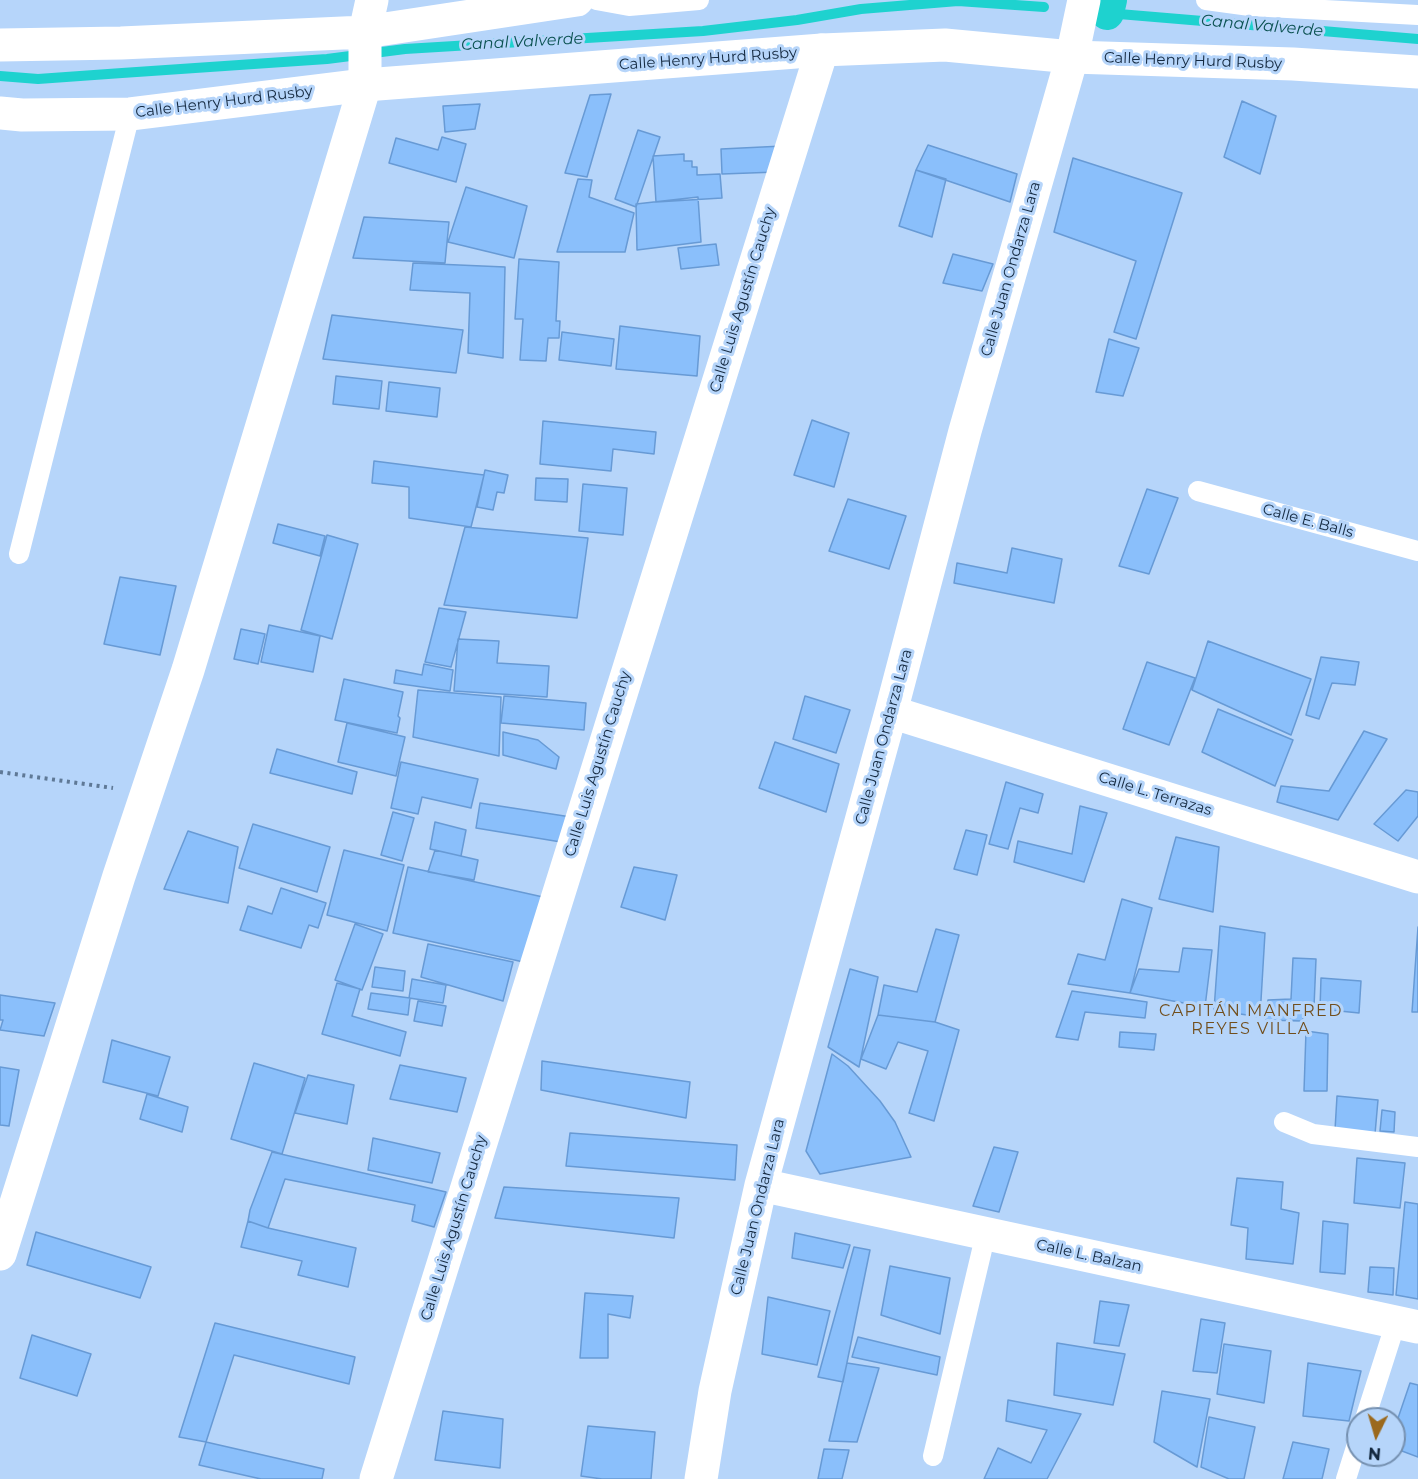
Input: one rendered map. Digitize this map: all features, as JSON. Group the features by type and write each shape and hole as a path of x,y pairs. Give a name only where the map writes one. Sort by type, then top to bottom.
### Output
{"street":[{"path":"0,1254 191,658 365,86 365,32 372,0"},
{"path":"0,45 121,44 365,32 577,0"},
{"name":"Calle Juan Ondarza Lara","path":"700,1479 715,1390 761,1185 891,712 965,431 1072,57 1084,0"},
{"name":"Calle Henry Hurd Rusby","path":"0,113 22,115 130,114 365,86 822,50 945,45 1072,57 1293,64 1418,72"},
{"name":"Calle Luis Agustín Cauchy","path":"376,1479 822,50"},
{"name":"Calle L. Terrazas","path":"891,712 1418,877"},
{"name":"Calle L. Balzan","path":"761,1185 1407,1325"}],"lane":[{"path":"596,0 629,6 699,0"},
{"path":"1206,0 1250,6 1418,15"},
{"path":"19,554 130,114"},
{"name":"Calle E. Balls","path":"1198,491 1418,551"},
{"path":"1284,1122 1313,1134 1418,1147"},
{"path":"933,1456 986,1233"},
{"path":"1370,1407 1407,1325"}],"path":[{"path":"0,772 146,793"}],"building":[{"path":"611,94 587,177 565,173 590,95"},
{"path":"1242,101 1276,116 1260,174 1224,157"},
{"path":"480,104 475,129 445,132 443,106"},
{"path":"638,130 660,137 636,207 615,199"},
{"path":"442,137 466,144 456,182 389,163 396,138 438,150"},
{"path":"928,145 1017,174 1010,202 916,170"},
{"path":"783,146 777,172 722,174 721,149"},
{"path":"684,154 684,161 692,161 692,167 697,167 697,175 720,174 722,198 656,202 653,156"},
{"path":"1073,158 1182,193 1136,339 1114,332 1136,261 1054,232"},
{"path":"916,170 946,179 932,237 899,226"},
{"path":"578,179 592,180 589,197 634,213 625,252 557,252"},
{"path":"466,187 527,206 514,258 448,242"},
{"path":"698,197 701,242 637,250 636,204"},
{"path":"364,217 449,222 445,263 353,258"},
{"path":"716,244 719,265 681,269 678,248"},
{"path":"953,254 993,264 982,291 943,283"},
{"path":"519,259 559,262 556,321 560,321 559,338 548,338 546,361 520,360 523,319 515,319"},
{"path":"413,263 505,267 503,358 468,353 470,293 410,290"},
{"path":"332,315 463,330 456,373 323,359"},
{"path":"620,326 700,336 697,376 616,369"},
{"path":"562,332 614,339 611,366 559,360"},
{"path":"1109,339 1139,348 1123,396 1096,392"},
{"path":"336,376 382,381 379,409 333,404"},
{"path":"389,382 440,388 437,417 386,411"},
{"path":"812,420 849,433 834,487 794,475"},
{"path":"543,421 656,432 654,454 613,449 611,471 540,464"},
{"path":"374,461 484,475 471,527 409,518 409,487 372,483"},
{"path":"485,470 508,475 504,493 497,492 493,510 477,507"},
{"path":"536,478 568,479 567,502 535,500"},
{"path":"583,484 627,488 623,535 579,531"},
{"path":"1147,489 1178,498 1149,574 1119,566"},
{"path":"848,499 906,516 889,569 829,551"},
{"path":"278,524 325,536 320,556 273,543"},
{"path":"465,527 588,538 577,618 444,605"},
{"path":"327,535 358,544 332,639 301,630"},
{"path":"1012,548 1062,559 1054,603 954,583 957,563 1007,573"},
{"path":"120,577 176,586 160,655 104,644"},
{"path":"439,608 466,612 451,667 425,662"},
{"path":"269,625 320,636 313,672 261,662"},
{"path":"241,629 265,634 258,664 234,659"},
{"path":"458,639 499,641 497,663 549,666 547,697 454,691"},
{"path":"1208,641 1311,679 1291,735 1192,690"},
{"path":"1321,657 1359,662 1355,685 1332,683 1319,719 1306,715"},
{"path":"1147,662 1195,678 1169,745 1123,729"},
{"path":"424,664 453,670 450,691 394,683 396,670 422,675"},
{"path":"344,679 403,692 397,733 335,720"},
{"path":"418,690 501,697 499,756 413,737"},
{"path":"504,696 586,703 584,730 501,723"},
{"path":"805,696 850,710 836,753 793,739"},
{"path":"1218,709 1293,740 1275,786 1202,752"},
{"path":"347,723 405,737 396,776 338,762"},
{"path":"1364,731 1387,739 1338,820 1277,802 1281,786 1329,791"},
{"path":"503,732 538,740 559,757 556,769 503,755"},
{"path":"775,742 839,764 826,812 759,788"},
{"path":"277,749 357,772 352,794 270,773"},
{"path":"401,762 478,779 471,808 422,797 418,814 391,808"},
{"path":"1006,782 1043,794 1038,813 1020,808 1008,849 989,844"},
{"path":"1406,790 1418,792 1418,816 1398,841 1374,824"},
{"path":"480,803 571,817 567,843 476,828"},
{"path":"1080,806 1107,813 1084,882 1014,862 1018,841 1072,854"},
{"path":"393,812 414,818 402,861 381,855"},
{"path":"435,822 466,830 461,856 430,849"},
{"path":"253,824 330,847 317,892 239,868"},
{"path":"966,830 987,835 977,875 954,869"},
{"path":"188,831 238,847 228,903 164,889"},
{"path":"1176,837 1219,847 1213,912 1159,899"},
{"path":"344,850 404,865 387,931 327,915"},
{"path":"435,850 478,860 474,880 428,872"},
{"path":"408,867 543,897 528,963 393,933"},
{"path":"634,867 677,875 665,920 621,907"},
{"path":"281,888 326,903 318,928 309,925 301,948 240,930 248,906 272,914"},
{"path":"1122,899 1152,908 1130,993 1068,984 1078,954 1105,960"},
{"path":"355,924 383,934 362,990 335,980"},
{"path":"1220,926 1265,933 1260,1017 1214,1010"},
{"path":"1418,927 1418,1012 1412,1012"},
{"path":"936,929 959,935 935,1022 878,1015 884,985 917,992"},
{"path":"428,944 513,962 503,1001 421,977"},
{"path":"1183,948 1212,950 1205,1007 1130,993 1139,969 1179,972"},
{"path":"1293,958 1316,959 1314,1007 1301,1021 1266,1020 1268,1000 1291,999"},
{"path":"375,967 405,971 403,991 372,987"},
{"path":"850,969 878,977 859,1067 828,1047"},
{"path":"1321,978 1361,981 1359,1013 1320,1009"},
{"path":"412,979 446,985 443,1003 409,998"},
{"path":"337,983 360,989 352,1016 406,1032 400,1056 322,1034"},
{"path":"1072,991 1147,1002 1145,1018 1085,1012 1078,1040 1056,1037"},
{"path":"371,993 410,998 408,1015 368,1009"},
{"path":"0,995 55,1003 44,1036 0,1030 3,1020 0,1020"},
{"path":"418,1001 446,1006 442,1026 414,1021"},
{"path":"878,1015 935,1022 959,1030 934,1121 909,1113 928,1051 898,1042 886,1069 861,1059"},
{"path":"1306,1031 1328,1034 1327,1091 1304,1091"},
{"path":"1120,1032 1156,1034 1154,1050 1119,1047"},
{"path":"112,1040 170,1057 158,1096 103,1082"},
{"path":"832,1054 848,1066 880,1101 895,1122 911,1157 820,1174 806,1151"},
{"path":"542,1061 690,1082 686,1118 541,1090"},
{"path":"254,1063 305,1078 282,1154 231,1139"},
{"path":"400,1065 466,1078 457,1112 390,1099"},
{"path":"0,1067 19,1070 9,1126 0,1125"},
{"path":"308,1075 354,1085 347,1124 295,1113"},
{"path":"147,1094 188,1107 182,1132 140,1119"},
{"path":"1337,1096 1378,1100 1375,1134 1335,1130"},
{"path":"1382,1110 1395,1112 1394,1132 1380,1131"},
{"path":"570,1133 737,1145 735,1180 566,1166"},
{"path":"373,1138 440,1153 432,1183 368,1170"},
{"path":"994,1147 1018,1152 999,1212 973,1206"},
{"path":"272,1152 446,1192 434,1227 412,1221 415,1205 285,1179 268,1228 248,1221"},
{"path":"1357,1158 1405,1163 1400,1208 1354,1203"},
{"path":"1237,1178 1283,1182 1281,1209 1299,1213 1293,1264 1246,1259 1248,1228 1231,1225"},
{"path":"504,1187 679,1198 674,1238 495,1218"},
{"path":"1405,1202 1418,1204 1418,1299 1396,1295"},
{"path":"248,1221 268,1228 356,1248 348,1287 298,1275 302,1261 241,1247"},
{"path":"1323,1221 1348,1224 1345,1274 1320,1272"},
{"path":"36,1232 151,1267 140,1298 27,1265"},
{"path":"795,1233 850,1245 843,1268 792,1258"},
{"path":"854,1247 870,1250 843,1382 818,1377"},
{"path":"890,1266 950,1278 940,1334 881,1315"},
{"path":"1370,1267 1394,1268 1393,1295 1368,1292"},
{"path":"585,1293 633,1296 630,1318 608,1314 608,1358 580,1358"},
{"path":"768,1297 830,1311 817,1365 762,1354"},
{"path":"1100,1301 1129,1305 1119,1346 1094,1343"},
{"path":"1201,1319 1225,1323 1217,1373 1193,1371"},
{"path":"215,1323 355,1357 349,1384 234,1355 206,1442 179,1437"},
{"path":"32,1335 91,1354 77,1396 20,1378"},
{"path":"858,1337 940,1357 937,1375 852,1357"},
{"path":"1057,1343 1125,1354 1113,1405 1054,1395"},
{"path":"1224,1344 1271,1351 1264,1403 1217,1394"},
{"path":"847,1363 879,1368 857,1442 829,1441"},
{"path":"1308,1363 1361,1371 1352,1407 1346,1407 1346,1421 1303,1416"},
{"path":"1410,1383 1418,1385 1418,1457 1406,1452 1406,1407 1402,1407"},
{"path":"1162,1391 1210,1399 1197,1467 1154,1442"},
{"path":"1008,1400 1081,1414 1047,1479 984,1479 998,1448 1031,1463 1047,1430 1006,1421"},
{"path":"443,1411 503,1419 500,1468 435,1460"},
{"path":"1209,1417 1255,1427 1244,1479 1229,1479 1201,1467"},
{"path":"588,1426 655,1432 651,1479 602,1479 581,1476"},
{"path":"206,1442 324,1469 322,1479 261,1479 199,1465"},
{"path":"1293,1442 1329,1449 1322,1479 1283,1479"},
{"path":"824,1449 849,1450 842,1479 818,1479"}],"waterway":[{"path":"1107,13 1110,0"},
{"name":"Canal Valverde","path":"0,76 38,79 327,59 405,49 703,31 797,20 861,9 958,1 1044,7"},
{"name":"Canal Valverde","path":"1107,13 1418,39"}],"district":[{"name":"CAPITÁN MANFRED REYES VILLA","path":"1251,1020"}]}
